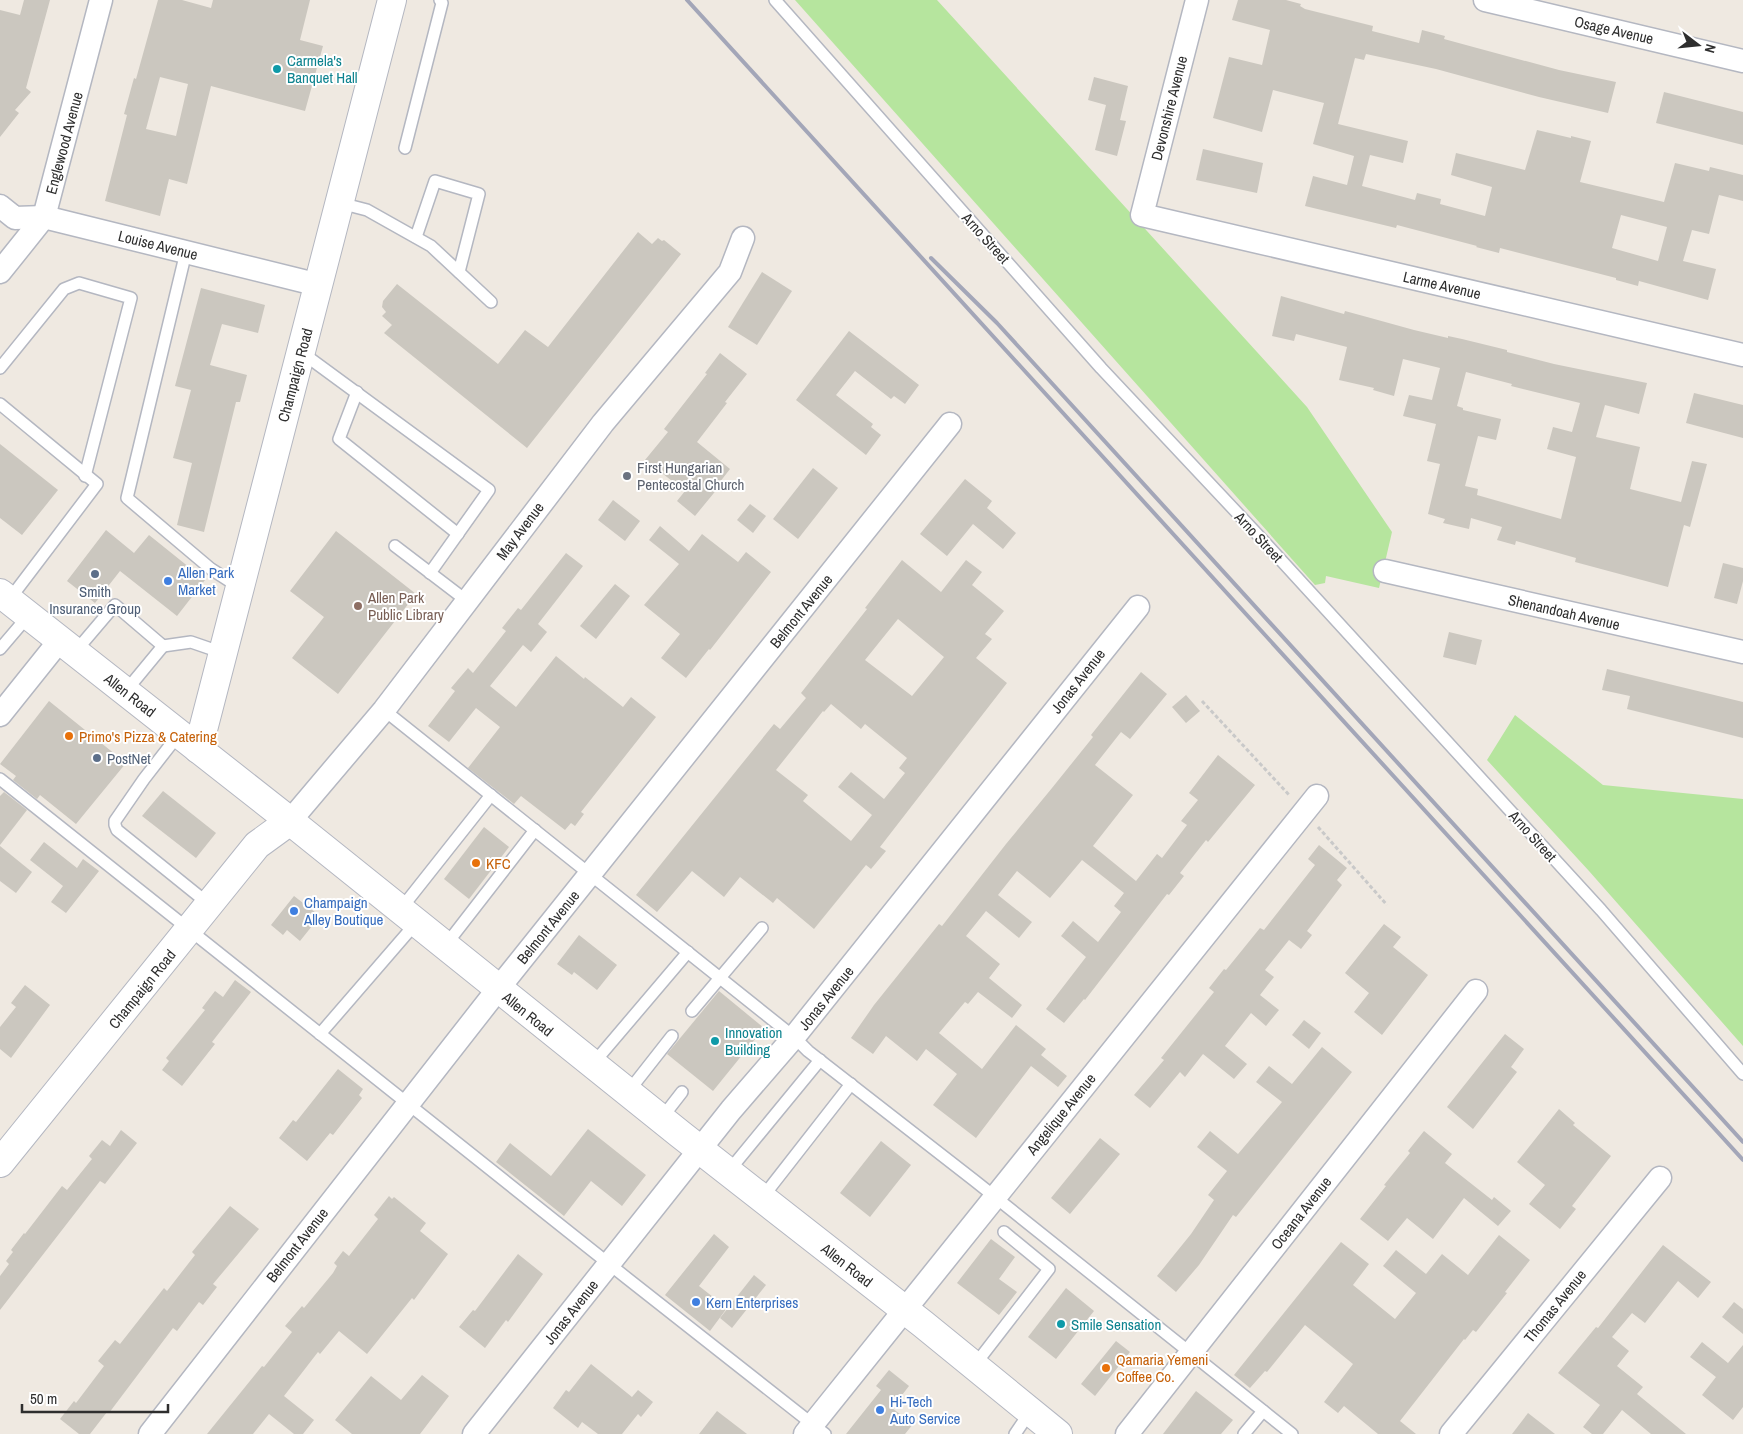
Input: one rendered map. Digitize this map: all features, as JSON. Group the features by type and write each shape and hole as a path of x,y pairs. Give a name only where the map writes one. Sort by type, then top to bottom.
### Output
{"main road":[{"name":"Champaign Road","path":"189,742 223,653 392,0"},
{"name":"Allen Road","path":"13,603 290,821 592,1065 974,1366 1023,1423 1058,1434"},
{"name":"Champaign Road","path":"0,1164 257,845 290,821"}],"street":[{"name":"Englewood Avenue","path":"0,272 44,217 101,0"},
{"name":"Devonshire Avenue","path":"1142,215 1197,0"},
{"name":"Osage Avenue","path":"1486,0 1743,61"},
{"name":"Louise Avenue","path":"0,206 15,218 44,217 318,285"},
{"name":"Larme Avenue","path":"1142,215 1743,355"},
{"name":"May Avenue","path":"290,821 384,710 603,423 730,272 743,238"},
{"name":"Belmont Avenue","path":"150,1434 498,989 950,424"},
{"name":"Shenandoah Avenue","path":"1385,571 1743,652"},
{"name":"Jonas Avenue","path":"474,1434 731,1110 794,1037 1138,607"},
{"path":"0,715 67,646"},
{"name":"Angelique Avenue","path":"814,1431 904,1310 1317,796"},
{"name":"Oceana Avenue","path":"1127,1434 1476,991"},
{"name":"Thomas Avenue","path":"1451,1434 1660,1178"}],"lane":[{"path":"405,148 442,3 440,0"},
{"name":"Arno Street","path":"775,0 1101,368 1257,534 1601,910 1743,1074"},
{"path":"416,237 434,181 479,194 459,272"},
{"path":"340,203 367,210 431,246 491,302"},
{"path":"186,252 127,498 211,569 240,588"},
{"path":"0,368 64,289 78,283 131,298 85,476"},
{"path":"301,352 489,490 430,573"},
{"path":"357,392 339,439 458,534"},
{"path":"0,404 96,484 13,603 0,649"},
{"path":"395,546 467,601"},
{"path":"67,646 116,605 163,646"},
{"path":"125,692 163,646 191,642 223,653"},
{"path":"384,710 794,1037 820,1060 1292,1434"},
{"path":"189,742 144,779 115,821 115,825 118,830 210,905"},
{"path":"0,779 408,1103 814,1431"},
{"path":"320,1034 408,916 491,795"},
{"path":"445,946 535,830"},
{"path":"692,1012 762,928"},
{"path":"592,1065 688,952"},
{"path":"627,1092 672,1036"},
{"path":"728,1172 820,1060"},
{"path":"762,1198 851,1084"},
{"path":"661,1119 682,1092"},
{"path":"974,1366 1049,1268 1004,1232"},
{"path":"1244,1434 1263,1412"}],"green space":[{"path":"795,0 937,0 1307,407 1392,532 1379,588 1326,576 1325,583 1315,585"},
{"path":"1515,715 1603,785 1743,799 1743,1046 1589,871 1487,760"}],"building":[{"path":"24,0 50,0 26,88 31,92 15,110 19,113 0,137 0,10 20,15"},
{"path":"158,0 182,0 211,8 213,0 310,0 300,40 323,46 305,111 211,86 187,184 169,179 160,216 105,201 127,115 124,114 134,78 136,79","holes":["160,77 188,84 176,136 146,129"]},
{"path":"1238,0 1286,0 1301,4 1300,6 1305,9 1373,26 1372,31 1419,43 1422,30 1445,36 1444,39 1559,70 1616,82 1608,113 1539,97 1436,69 1366,54 1364,60 1355,58 1338,124 1408,141 1403,163 1370,155 1362,186 1415,200 1417,193 1441,199 1440,204 1485,216 1492,187 1451,175 1456,153 1525,170 1537,130 1591,141 1580,182 1664,202 1675,163 1709,171 1710,167 1743,175 1743,201 1719,195 1709,234 1692,230 1683,261 1716,269 1708,300 1639,281 1638,286 1616,280 1616,278 1500,248 1499,253 1397,225 1396,228 1305,206 1313,176 1347,185 1354,156 1313,144 1324,103 1273,90 1262,132 1213,118 1229,57 1262,65 1270,30 1232,20","holes":["1621,215 1667,227 1658,261 1612,248"]},
{"path":"1094,77 1128,86 1120,120 1126,121 1117,156 1095,150 1106,105 1088,100"},
{"path":"1664,92 1743,112 1743,145 1656,123"},
{"path":"1203,149 1263,163 1257,193 1196,180"},
{"path":"638,232 652,244 658,238 662,241 664,240 681,254 527,448 384,333 392,325 382,316 386,312 382,307 383,301 397,284 498,364 525,330 548,347"},
{"path":"762,272 792,291 757,345 728,327"},
{"path":"201,288 265,305 258,333 222,324 210,365 247,375 240,402 236,402 204,532 177,525 192,463 173,458 191,390 175,386"},
{"path":"1281,296 1344,314 1345,311 1414,330 1507,350 1507,352 1554,364 1647,383 1639,414 1605,405 1596,437 1640,447 1630,489 1681,502 1692,461 1707,464 1690,527 1684,525 1668,587 1575,562 1576,558 1516,541 1515,545 1497,540 1502,527 1471,518 1469,529 1443,523 1445,519 1428,514 1440,464 1427,461 1436,424 1403,416 1409,395 1432,400 1440,368 1403,359 1394,396 1373,390 1374,388 1339,380 1347,347 1296,334 1294,341 1272,336","holes":["1466,372 1512,384 1511,386 1580,403 1572,432 1553,427 1547,449 1576,457 1561,519 1477,495 1478,489 1465,486 1478,436 1496,440 1501,419 1463,410 1463,408 1457,406"]},
{"path":"849,331 919,385 905,404 894,396 891,399 855,371 836,395 873,424 871,427 881,435 866,455 796,400"},
{"path":"720,353 747,374 697,442 730,469 716,487 718,488 695,516 677,501 685,491 645,460 668,432 664,429 707,374 705,373"},
{"path":"1694,393 1743,405 1743,438 1686,423"},
{"path":"0,444 58,490 22,535 0,518"},
{"path":"813,468 838,488 798,539 773,519"},
{"path":"965,479 992,501 987,508 1016,533 1003,549 973,524 947,556 920,534"},
{"path":"613,500 640,521 625,541 598,520"},
{"path":"750,504 766,516 753,533 737,520"},
{"path":"660,526 689,551 702,534 738,562 746,552 771,572 686,678 661,658 680,634 644,605 679,564 649,540"},
{"path":"106,530 134,553 149,535 205,580 177,616 120,571 95,603 67,581"},
{"name":"Allen Park Public Library","path":"336,531 416,594 338,694 292,658 324,617 290,591"},
{"path":"566,553 583,566 538,624 547,632 531,652 523,645 490,686 516,707 556,656 623,707 631,697 656,717 581,812 584,814 575,826 571,823 565,830 521,796 514,804 468,768 500,727 476,708 449,742 428,726 455,691 451,688 468,668 473,673 506,631 502,628 518,608 521,610"},
{"path":"902,560 941,592 966,560 982,572 972,585 1004,611 985,634 992,639 976,658 1007,683 880,847 886,851 871,869 866,865 814,929 777,898 773,903 740,877 724,897 692,871 657,912 636,895 774,724 780,729 806,698 801,693 867,609 865,608","holes":["898,619 944,657 912,696 865,660","831,704 861,729 865,724 907,758 899,768 905,773 884,799 851,772 838,787 872,815 851,841 803,801 808,795 776,770 823,711"]},
{"path":"1723,563 1743,568 1743,581 1737,604 1714,598"},
{"path":"615,584 630,596 596,639 580,626"},
{"path":"1449,632 1482,640 1476,665 1443,657"},
{"path":"1607,669 1743,702 1743,738 1627,709 1630,696 1602,690"},
{"path":"1141,672 1167,694 1130,739 1121,732 1095,765 1133,795 1093,846 1136,881 1157,854 1162,858 1187,825 1181,821 1198,800 1189,793 1218,755 1255,785 1208,842 1206,840 1180,873 1184,876 1169,895 1167,894 1085,1000 1064,1023 1046,1009 1086,957 1061,936 1073,921 1098,942 1121,912 1114,906 1124,893 1082,860 1050,898 1017,871 998,895 1032,922 1019,938 986,911 966,936 1000,964 989,978 1022,1005 1012,1018 978,992 968,1004 965,1002 939,1033 982,1069 1016,1025 1046,1049 1041,1055 1067,1076 1058,1087 1031,1066 976,1138 933,1105 957,1074 926,1049 917,1061 886,1036 873,1054 851,1038 874,1005 939,924 942,926 1093,737 1091,735"},
{"path":"1186,695 1200,711 1186,723 1172,707"},
{"path":"49,701 126,763 76,824 40,795 37,799 13,780 16,776 0,764"},
{"path":"163,791 216,833 196,858 142,816"},
{"path":"4,792 27,810 0,845 0,796"},
{"name":"KFC","path":"484,827 509,847 469,899 444,879"},
{"path":"44,842 77,868 83,859 99,871 66,913 51,902 63,886 30,860"},
{"path":"1319,845 1347,868 1337,880 1342,885 1307,931 1312,935 1301,949 1289,940 1265,970 1274,977 1260,995 1279,1010 1266,1026 1251,1013 1225,1046 1247,1064 1234,1079 1203,1054 1185,1077 1180,1072 1150,1108 1134,1095 1164,1060 1161,1058 1214,992 1209,988 1260,928 1264,930 1315,865 1308,859"},
{"path":"0,846 32,872 16,893 0,881"},
{"path":"294,896 320,916 300,941 287,930 283,935 271,925"},
{"path":"1384,924 1401,937 1393,947 1428,975 1382,1035 1354,1012 1369,993 1345,973"},
{"path":"579,935 617,965 597,990 574,972 572,975 557,964"},
{"path":"235,980 251,992 212,1042 215,1044 182,1086 162,1070 169,1061 166,1058 205,1010 202,1008 215,991 223,997"},
{"path":"25,985 50,1005 11,1058 0,1049 0,1027 16,1007 11,1003"},
{"name":"Innovation Building","path":"719,991 764,1028 713,1091 667,1054"},
{"path":"1304,1020 1321,1033 1309,1049 1292,1035"},
{"path":"1505,1034 1524,1049 1511,1067 1517,1072 1473,1129 1447,1107"},
{"path":"1322,1047 1352,1072 1236,1217 1233,1215 1199,1265 1176,1292 1157,1276 1191,1234 1214,1200 1208,1195 1227,1171 1197,1147 1210,1131 1238,1154 1282,1102 1256,1082 1269,1066 1292,1084"},
{"path":"338,1069 363,1089 359,1095 362,1098 333,1135 330,1133 307,1161 279,1138 293,1120 296,1122"},
{"path":"1559,1109 1575,1123 1573,1125 1611,1156 1572,1206 1576,1209 1560,1229 1529,1204 1545,1185 1517,1162"},
{"path":"588,1129 646,1175 622,1206 591,1181 564,1216 496,1162 510,1143 551,1176"},
{"path":"121,1130 137,1143 105,1184 100,1181 0,1310 0,1276 9,1264 6,1261 13,1252 11,1250 62,1186 67,1190 92,1159 89,1156 102,1140 110,1146"},
{"path":"1424,1131 1452,1154 1445,1163 1492,1200 1494,1197 1511,1211 1498,1226 1464,1198 1433,1239 1407,1218 1388,1241 1360,1219 1410,1153 1408,1151"},
{"path":"1100,1138 1120,1154 1070,1214 1051,1198"},
{"path":"881,1141 911,1165 870,1217 840,1193"},
{"path":"389,1196 392,1199 394,1197 426,1223 420,1231 448,1254 414,1300 412,1298 367,1354 339,1331 320,1354 318,1352 284,1396 314,1420 303,1434 294,1434 269,1414 253,1434 207,1434 292,1332 285,1326 302,1306 304,1308 333,1273 337,1266 334,1263 343,1251 349,1256 378,1219 374,1215"},
{"path":"230,1206 259,1229 213,1284 217,1287 203,1305 199,1302 177,1331 173,1328 109,1413 107,1412 90,1434 79,1434 60,1419 74,1401 76,1403 104,1366 98,1361 115,1340 120,1344 164,1288 167,1291 195,1255 192,1252"},
{"name":"Kern Enterprises","path":"714,1234 729,1247 699,1286 727,1308 710,1331 665,1295"},
{"path":"1499,1235 1530,1260 1476,1332 1473,1330 1464,1339 1400,1421 1416,1434 1378,1434 1344,1406 1338,1413 1324,1402 1353,1364 1305,1325 1267,1372 1265,1371 1250,1388 1234,1375 1341,1242 1369,1264 1353,1285 1395,1319 1416,1293 1383,1266 1396,1250 1426,1274 1442,1254 1468,1275"},
{"path":"991,1239 1015,1257 999,1279 1017,1292 999,1315 957,1283"},
{"path":"1663,1245 1711,1282 1698,1298 1678,1281 1645,1323 1632,1313 1612,1337 1629,1351 1617,1366 1643,1387 1637,1394 1686,1434 1651,1434 1622,1410 1603,1434 1592,1434 1583,1427 1600,1405 1558,1373 1596,1327 1598,1328"},
{"path":"518,1254 543,1274 508,1322 506,1320 485,1348 459,1327 473,1310 475,1311"},
{"path":"754,1275 766,1285 732,1328 720,1318"},
{"name":"Smile Sensation","path":"1066,1288 1094,1311 1056,1359 1028,1337"},
{"path":"1734,1302 1743,1309 1743,1334 1722,1317"},
{"name":"Qamaria Yemeni Coffee Co.","path":"1116,1341 1130,1352 1095,1396 1081,1384"},
{"path":"1702,1342 1728,1363 1743,1345 1743,1407 1733,1420 1702,1395 1716,1377 1690,1357"},
{"path":"591,1364 632,1397 638,1390 653,1402 641,1417 638,1414 622,1434 598,1434 582,1422 578,1428 553,1408 566,1390 569,1392"},
{"name":"Hi-Tech Auto Service","path":"889,1370 909,1386 892,1408 913,1424 905,1434 846,1434 881,1390 876,1386"},
{"path":"422,1375 449,1396 420,1434 352,1434 335,1420 371,1376 401,1400"},
{"path":"1196,1391 1233,1420 1221,1434 1163,1434"},
{"path":"717,1411 747,1434 699,1434"},
{"path":"1528,1413 1555,1434 1512,1434"}],"railway":[{"path":"687,0 1743,1160"},
{"path":"931,258 997,323 1743,1142"}],"place":[{"name":"Carmela's Banquet Hall","path":"277,69"},
{"name":"First Hungarian Pentecostal Church","path":"627,476"},
{"name":"Smith Insurance Group","path":"95,574"},
{"name":"Allen Park Market","path":"168,581"},
{"name":"Allen Park Public Library","path":"358,606"},
{"name":"Primo's Pizza & Catering","path":"69,736"},
{"name":"PostNet","path":"97,758"},
{"name":"KFC","path":"476,863"},
{"name":"Champaign Alley Boutique","path":"294,911"},
{"name":"Innovation Building","path":"715,1041"},
{"name":"Kern Enterprises","path":"696,1302"},
{"name":"Smile Sensation","path":"1061,1324"},
{"name":"Qamaria Yemeni Coffee Co.","path":"1106,1368"},
{"name":"Hi-Tech Auto Service","path":"880,1410"}]}
